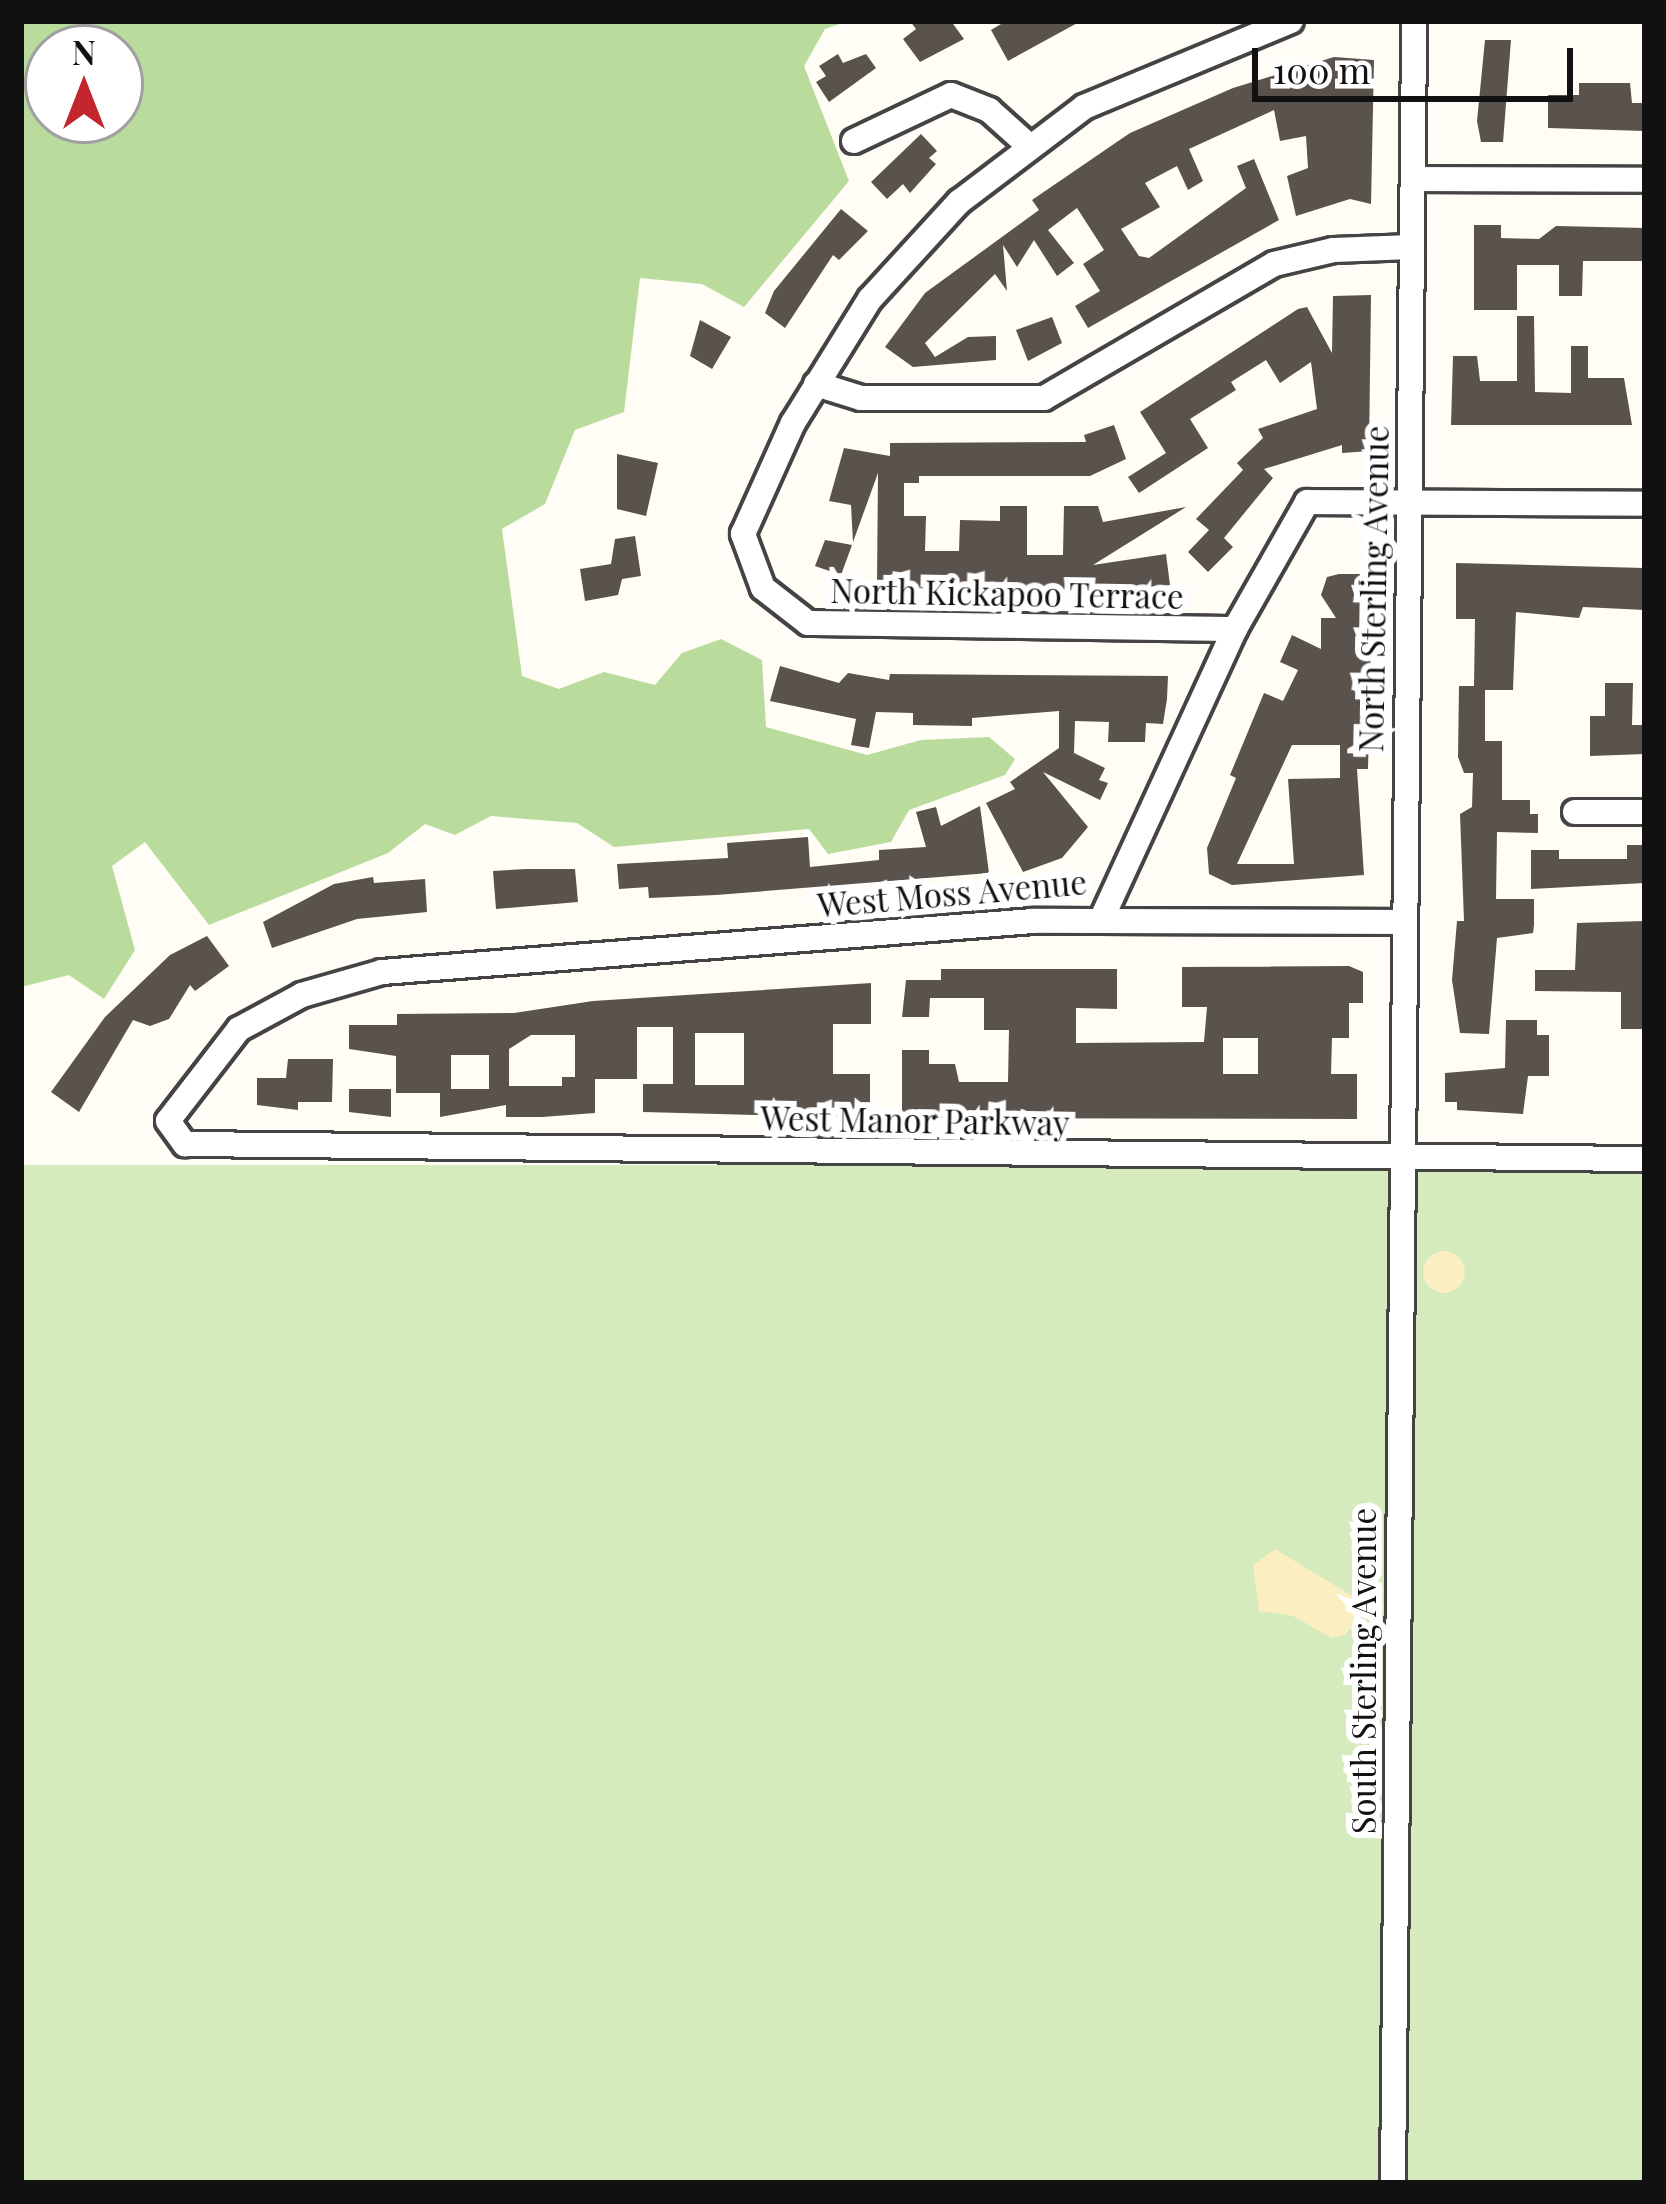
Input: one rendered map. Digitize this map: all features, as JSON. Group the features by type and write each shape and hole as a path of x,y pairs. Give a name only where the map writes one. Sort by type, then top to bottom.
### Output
{"street":[{"name":"North Kickapoo Terrace","path":"1235,629 812,624 789,616 756,578 743,534 816,384 917,242 1028,145 1147,77 1291,21"},
{"name":"North Sterling Avenue","path":"1398,1159 1414,21"},
{"path":"854,140 951,95 989,110 1028,145"},
{"path":"1415,179 1645,180"},
{"path":"816,384 861,398 1044,398 1274,264 1333,250 1412,247"},
{"name":"West Moss Avenue","path":"185,1144 168,1121 239,1029 302,995 382,972 1102,918 1235,629 1307,502 1645,504"},
{"path":"1575,812 1645,812"},
{"path":"1102,918 1401,922"},
{"name":"West Manor Parkway","path":"185,1144 1645,1159"},
{"name":"South Sterling Avenue","path":"1393,2183 1398,1159"}],"green space":[{"path":"21,21 848,21 825,29 804,66 849,181 744,307 702,284 640,278 624,412 575,430 545,504 502,529 522,676 559,689 604,672 655,685 682,653 721,639 762,660 766,727 867,755 921,740 989,737 1015,759 1005,775 909,810 891,842 828,854 809,829 614,847 577,823 491,816 455,835 425,824 388,853 209,925 145,842 112,866 135,950 104,999 69,975 21,987"},
{"path":"21,1165 1645,1165 1645,2183 21,2183"}],"sand":[{"path":"1444,1251 1459,1257 1465,1272 1459,1287 1444,1293 1429,1287 1423,1272 1429,1257"},
{"path":"1275,1549 1354,1597 1358,1618 1345,1635 1332,1638 1293,1616 1259,1611 1253,1565"}],"building":[{"path":"910,21 951,21 964,39 920,62 903,39 916,29"},
{"path":"1006,21 1081,21 1008,61 991,30"},
{"path":"1485,40 1511,40 1503,142 1481,142 1477,121"},
{"path":"838,54 843,63 866,54 876,68 829,102 816,82 826,76 819,66"},
{"path":"1334,57 1374,60 1371,204 1350,199 1296,216 1287,176 1308,168 1306,136 1280,141 1274,110 1189,149 1203,181 1188,190 1177,166 1145,183 1160,207 1121,229 1139,256 1149,258 1246,188 1237,166 1254,159 1279,220 1088,328 1075,306 1100,291 1083,264 1104,250 1077,208 1048,230 1074,263 1057,276 1034,240 1017,267 1003,245 1007,291 995,274 925,343 935,357 968,337 996,336 996,360 913,367 885,347 925,293 1039,210 1032,200 1130,133 1233,88"},
{"path":"1579,83 1630,83 1632,103 1645,103 1645,131 1548,128 1548,95 1579,95"},
{"path":"921,134 937,151 929,158 936,164 910,193 903,184 887,199 871,182"},
{"path":"841,209 868,231 839,260 833,255 785,328 765,313 774,291"},
{"path":"1474,225 1501,225 1501,238 1539,239 1556,226 1645,228 1645,261 1583,261 1582,296 1559,296 1559,265 1517,265 1517,310 1474,310"},
{"path":"1371,295 1369,451 1342,453 1342,445 1264,469 1273,478 1224,538 1233,547 1208,572 1188,552 1209,530 1196,519 1243,470 1237,463 1263,438 1258,429 1317,409 1311,362 1280,383 1266,360 1231,382 1236,390 1190,419 1208,448 1139,493 1128,477 1166,453 1140,412 1298,309 1307,307 1332,353 1333,296"},
{"path":"1517,316 1534,316 1535,392 1571,393 1571,346 1588,346 1588,378 1624,378 1632,425 1451,425 1453,356 1477,356 1480,381 1517,381"},
{"path":"1052,317 1062,343 1028,361 1016,330"},
{"path":"700,320 731,337 712,369 690,356"},
{"path":"1114,425 1126,459 1090,476 919,476 919,483 904,483 904,516 926,516 925,551 959,551 960,520 1000,521 1000,506 1027,506 1027,555 1063,555 1064,506 1098,506 1103,522 1186,507 1093,565 1166,554 1170,585 1061,594 890,587 877,583 878,473 853,542 851,505 829,501 844,448 890,456 890,443 1086,442 1084,435"},
{"path":"617,454 658,463 646,516 617,509"},
{"path":"635,536 641,576 622,579 618,595 585,601 580,569 611,564 615,539"},
{"path":"825,540 852,545 841,575 815,566"},
{"path":"1456,563 1645,568 1645,610 1583,607 1579,618 1516,612 1513,690 1485,690 1485,741 1502,741 1502,800 1530,800 1530,814 1538,814 1538,833 1497,832 1496,899 1534,899 1534,925 1533,933 1497,938 1489,1034 1460,1033 1452,980 1457,921 1464,921 1460,814 1472,807 1473,773 1464,773 1458,757 1459,686 1474,686 1475,619 1456,619"},
{"path":"1360,574 1359,642 1371,642 1368,769 1357,769 1364,875 1232,885 1209,874 1207,848 1236,778 1230,775 1264,693 1283,701 1298,670 1280,662 1292,635 1321,649 1321,618 1336,618 1321,595 1327,577","holes":["1292,745 1340,745 1340,778 1288,779 1294,864 1237,864"]},
{"path":"780,666 839,683 848,673 889,680 890,674 1168,676 1167,699 1163,724 1146,723 1145,742 1108,742 1109,722 1075,721 1074,753 1105,768 1099,780 1108,783 1100,800 1043,772 1088,827 1062,858 1023,872 986,803 1015,789 1010,782 1059,748 1059,711 972,718 972,726 913,725 913,713 876,712 869,748 851,745 856,719 770,701"},
{"path":"1605,683 1633,683 1632,725 1645,725 1645,754 1590,756 1590,716 1605,716"},
{"path":"980,806 989,873 649,898 648,887 619,889 617,864 728,858 727,843 808,837 810,867 879,860 879,850 926,847 916,812 936,807 941,826"},
{"path":"1627,845 1645,845 1645,883 1531,889 1531,850 1559,850 1559,859 1627,859"},
{"path":"575,869 578,902 496,909 493,871"},
{"path":"373,877 374,883 425,879 427,912 357,919 272,948 263,922 334,884"},
{"path":"1645,921 1645,1029 1621,1029 1621,992 1535,991 1535,970 1575,970 1577,923"},
{"path":"207,936 229,966 195,991 190,985 169,1019 150,1026 133,1020 79,1112 51,1092 105,1017 170,955"},
{"path":"1349,966 1363,972 1363,1003 1349,1003 1349,1038 1332,1038 1331,1074 1357,1074 1357,1119 923,1118 923,1112 902,1112 902,1050 929,1050 929,1064 955,1064 959,1082 1008,1082 1009,1030 984,1030 984,998 930,998 929,1017 902,1017 906,980 941,980 941,969 1117,969 1117,1009 1076,1008 1076,1043 1204,1042 1207,1007 1182,1007 1182,967","holes":["1223,1038 1258,1038 1258,1074 1223,1074"]},
{"path":"871,983 871,1024 833,1024 833,1074 870,1074 870,1118 643,1112 643,1084 673,1084 673,1027 637,1027 637,1079 595,1079 595,1113 542,1117 506,1117 506,1105 440,1117 440,1093 396,1093 396,1056 349,1049 349,1025 397,1025 397,1014 514,1013 593,1001","holes":["695,1033 744,1033 744,1085 695,1085","531,1035 575,1035 575,1077 562,1077 562,1086 509,1086 509,1049","451,1055 489,1055 489,1089 451,1089"]},
{"path":"1506,1020 1537,1020 1537,1035 1549,1035 1549,1076 1528,1076 1523,1114 1457,1110 1457,1102 1445,1102 1445,1073 1505,1068"},
{"path":"288,1059 333,1059 332,1102 298,1102 298,1110 257,1105 257,1078 286,1078"},
{"path":"349,1089 391,1089 391,1117 349,1112"}]}
